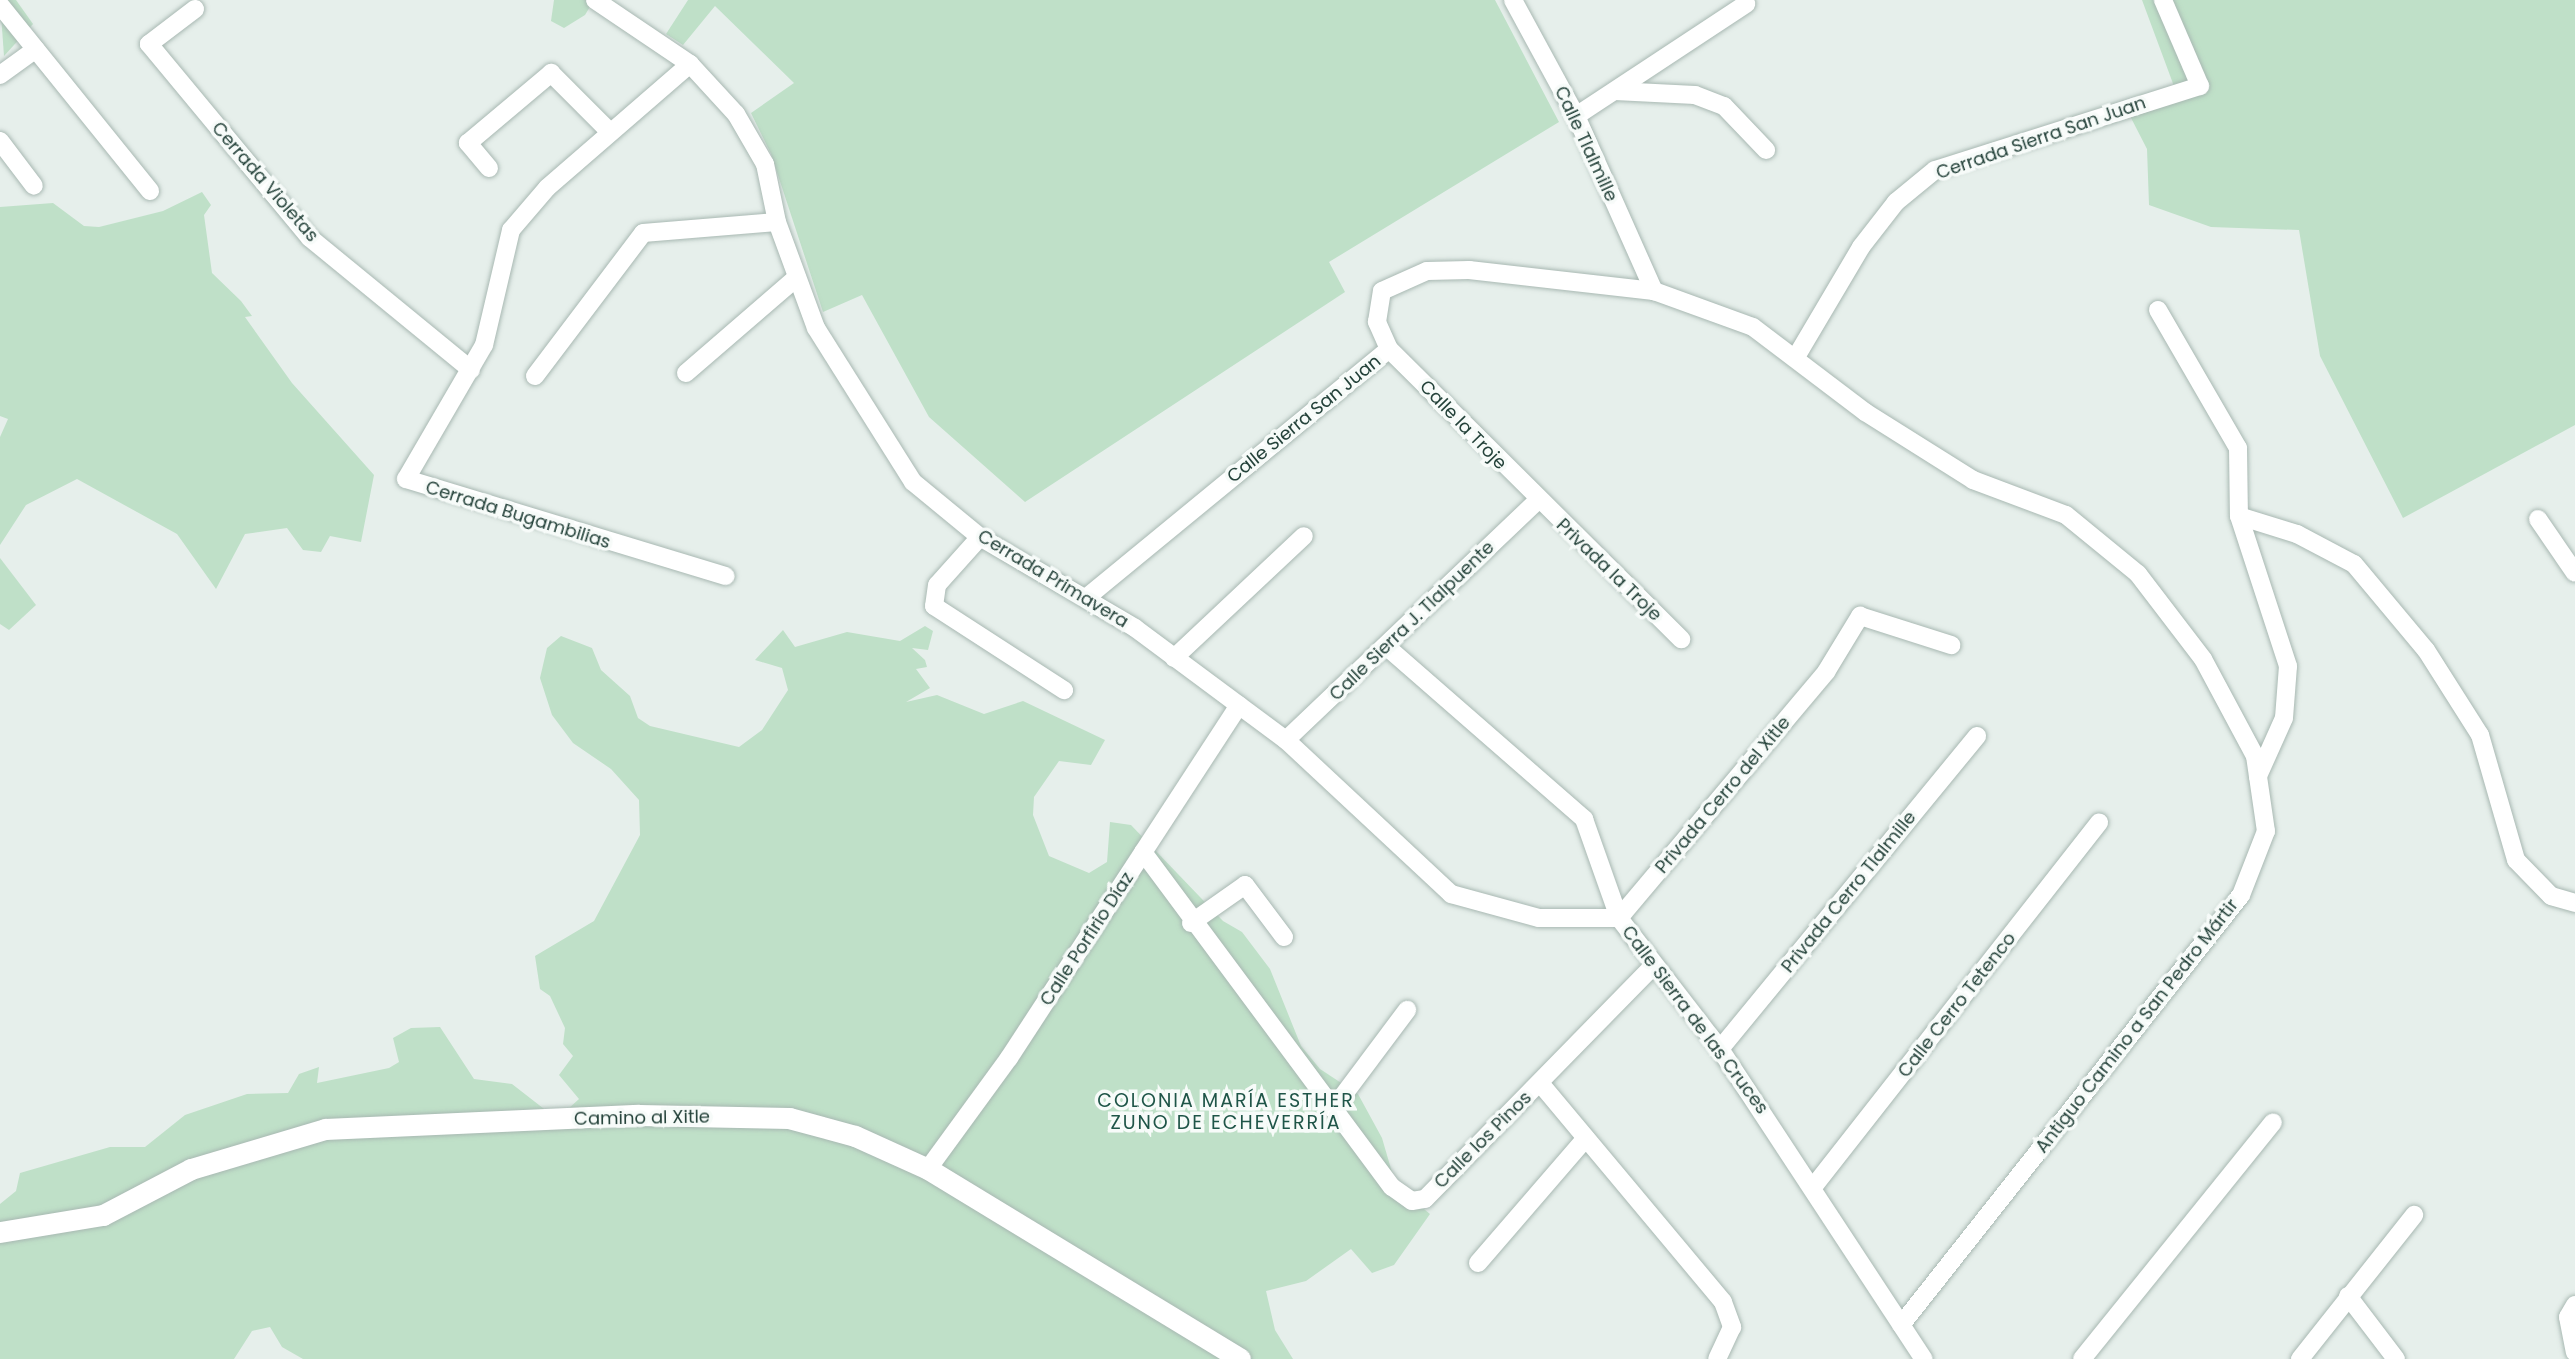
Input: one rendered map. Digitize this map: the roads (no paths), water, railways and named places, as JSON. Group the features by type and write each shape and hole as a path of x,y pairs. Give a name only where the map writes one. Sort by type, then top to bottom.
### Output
{"street":[{"name":"Cerrada Primavera","path":"596,0 690,64 736,114 765,164 777,222 795,279 816,328 913,482 980,537 1086,598 1286,740 1451,894 1539,918 1619,918"},
{"name":"Calle Tlalmille","path":"1513,0 1576,116 1654,291"},
{"name":"Cerrada Sierra San Juan","path":"1796,357 1861,247 1896,202 1935,170 2200,86 2164,0"},
{"path":"1576,116 1746,4"},
{"path":"0,5 150,191"},
{"name":"Cerrada Violetas","path":"195,9 149,44 310,238 471,370"},
{"path":"0,75 36,49"},
{"name":"Cerrada Bugambilias","path":"690,64 547,188 511,230 489,331 471,370 405,479 726,576"},
{"path":"489,168 468,143 551,73 610,132"},
{"path":"1615,91 1695,95 1724,106 1766,150"},
{"path":"0,141 34,186"},
{"path":"535,376 615,266 643,233 777,222"},
{"name":"Calle Sierra San Juan","path":"1086,598 1389,349 1377,322 1382,291 1427,271 1654,291"},
{"path":"686,373 795,279"},
{"name":"Antiguo Camino a San Pedro Mártir","path":"1654,291 1753,327 1865,412 1973,480 2066,514 2138,574 2203,659 2255,756 2266,831 2241,895 1901,1325"},
{"path":"2158,310 2238,448 2239,516 2288,666 2284,718 2258,776"},
{"name":"Calle la Troje","path":"1389,349 1536,501"},
{"name":"Privada la Troje","path":"1536,501 1681,639"},
{"name":"Calle Sierra J. Tlalpuente","path":"1286,740 1387,647 1536,501"},
{"path":"2239,516 2297,534 2354,564 2426,650 2480,735 2516,860 2551,896 2575,903"},
{"path":"2538,519 2575,573"},
{"path":"1174,658 1304,536"},
{"path":"980,537 937,585 934,606 1065,690"},
{"name":"Privada Cerro del Xitle","path":"1619,918 1826,672 1860,616 1951,645"},
{"name":"Calle Sierra de las Cruces","path":"1387,647 1584,819 1619,918 1720,1049 1814,1186 1924,1359"},
{"name":"Calle Porfirio Díaz","path":"928,1169 1240,705"},
{"name":"Privada Cerro Tlalmille","path":"1720,1049 1977,736"},
{"name":"Calle Cerro Tetenco","path":"1814,1186 2099,824"},
{"name":"Calle los Pinos","path":"1143,852 1191,923 1400,1196 1425,1199 1654,965"},
{"path":"1191,923 1245,886 1284,937"},
{"path":"1333,1108 1407,1010"},
{"path":"1540,1083 1723,1302 1732,1327 1717,1359"},
{"name":"Camino al Xitle","path":"0,1232 103,1215 191,1169 325,1129 639,1115 789,1118 855,1136 928,1169 1240,1359"},
{"path":"2082,1359 2273,1122"},
{"path":"1478,1263 1586,1138"},
{"path":"2300,1359 2414,1215"},
{"path":"2348,1296 2396,1359"},
{"path":"2575,1305 2568,1317 2575,1352"}],"district":[{"name":"COLONIA MARÍA ESTHER ZUNO DE ECHEVERRÍA","path":"1226,1112"}]}
